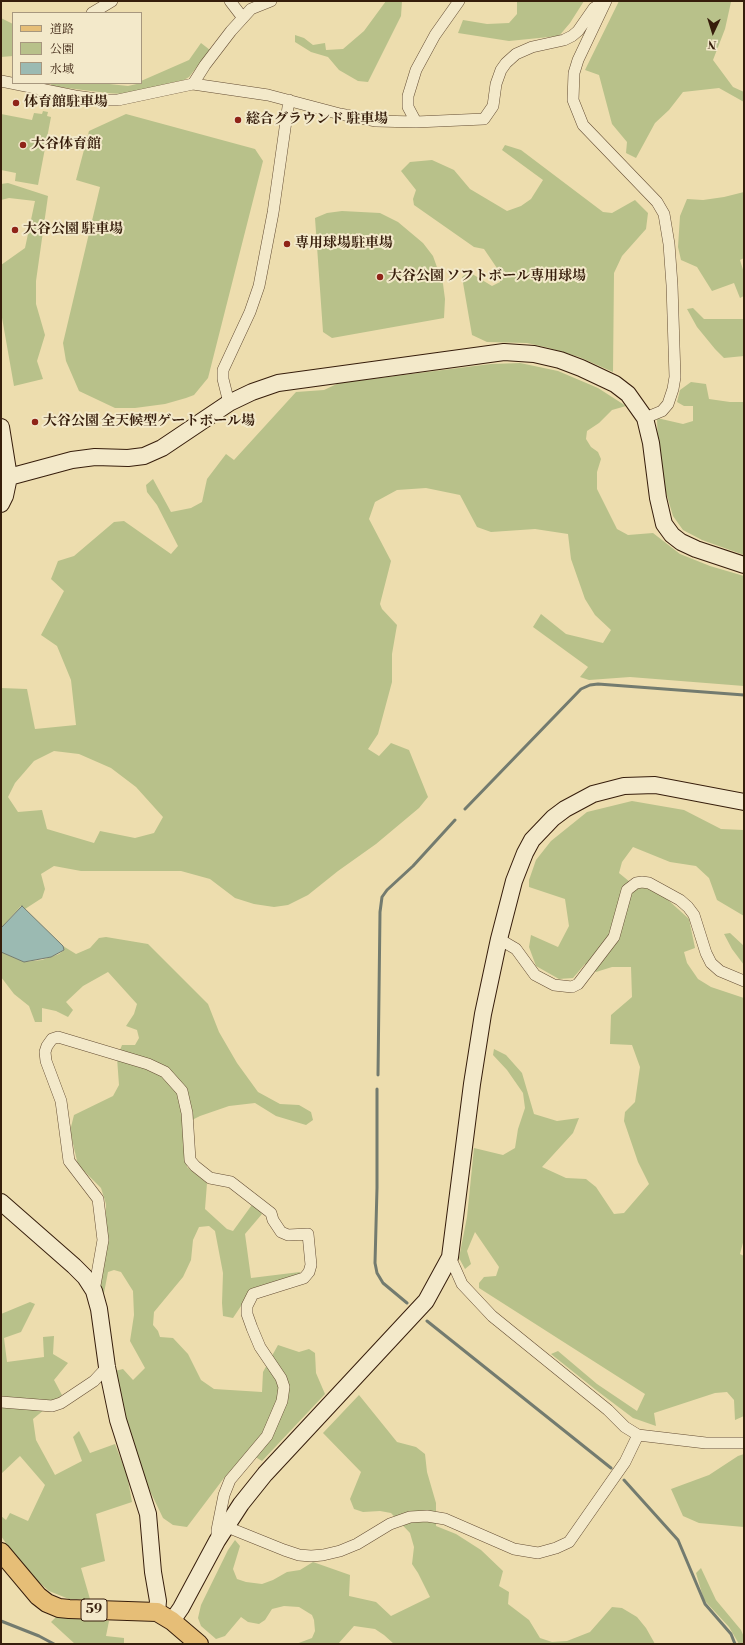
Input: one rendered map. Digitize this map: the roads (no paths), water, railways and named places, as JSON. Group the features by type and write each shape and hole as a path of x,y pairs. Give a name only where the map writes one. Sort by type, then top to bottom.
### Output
{"main road":[{"name":"59","path":"1,1552 38,1596 47,1603 59,1608 164,1616"},
{"path":"164,1616 197,1643"}],"street":[{"path":"94,12 112,1"},
{"path":"230,1 243,18"},
{"path":"193,84 231,30 251,9 271,1"},
{"path":"416,122 408,107 408,96 416,70 435,35 459,1"},
{"path":"19,84 75,96 118,100 193,84 268,95 340,114 376,121 416,122 484,119 494,106 496,84 500,70 506,63 516,54 532,47 564,40 572,36 578,31 594,8 606,1"},
{"path":"606,1 578,60 574,73 572,90 573,100 583,125 657,202 664,214 667,227 672,285 673,389 668,404 662,411 645,418"},
{"path":"1,81 12,83"},
{"path":"230,402 223,379 223,370 250,312 262,273 273,213 289,100"},
{"path":"9,477 72,460 95,457 128,458 144,456 162,448 230,402 252,392 278,384 504,352 534,354 560,360 615,384 628,394 638,405 645,418 651,443 658,498 664,524 672,535 681,542 696,549 744,565"},
{"path":"1,427 9,477 5,496 1,504"},
{"path":"1,1202 74,1266 85,1277 94,1291 99,1309 107,1367 118,1420 148,1514 153,1572 158,1600 164,1616 181,1608 217,1541 241,1504 265,1474 426,1301 450,1257 472,1084 483,1014 499,938 514,881 532,840 553,818 579,801 609,788 655,785 744,802"},
{"path":"499,938 516,949 535,975 554,985 572,987 581,980 614,937 627,890 636,883 649,883 680,900 688,907 694,915 706,953 711,963 720,971 744,981"},
{"path":"94,1291 103,1240 98,1199 69,1161 61,1101 51,1076 46,1056 47,1046 52,1039 58,1037 148,1064 165,1072 182,1091 187,1114 190,1160 195,1166 210,1178 231,1182 271,1213 273,1220 281,1232 288,1235 308,1234 311,1265 309,1272 304,1278 253,1294 247,1306 247,1314 260,1347 281,1378 284,1387 282,1402 267,1436 230,1480 224,1495 217,1530 217,1541"},
{"path":"450,1257 462,1284 492,1316 608,1410 625,1427 638,1435 706,1443 744,1443"},
{"path":"1,1402 52,1406 61,1403 94,1381 107,1367"},
{"path":"227,1527 299,1555 323,1556 357,1544 390,1524 410,1517 427,1516 445,1519 514,1549 538,1552 556,1548 569,1542 625,1462 638,1435"}],"water":[{"path":"22,906 63,946 64,950 51,957 24,962 1,952 1,928"}],"waterway":[{"path":"465,809 581,689 590,685 598,684 744,695"},
{"path":"378,1075 380,912 382,897 455,820"},
{"path":"377,1089 375,1263 377,1273 383,1283 407,1303"},
{"path":"427,1321 611,1468"},
{"path":"624,1480 678,1540 705,1604 731,1634 735,1644"},
{"path":"1,1621 39,1636 54,1644"}],"place":[{"name":"体育館駐車場","path":"16,103"},
{"name":"総合グラウンド 駐車場","path":"238,120"},
{"name":"大谷体育館","path":"23,145"},
{"name":"大谷公園 駐車場","path":"15,230"},
{"name":"専用球場駐車場","path":"287,244"},
{"name":"大谷公園 ソフトボール専用球場","path":"380,277"},
{"name":"大谷公園 全天候型ゲートボール場","path":"35,422"}]}
